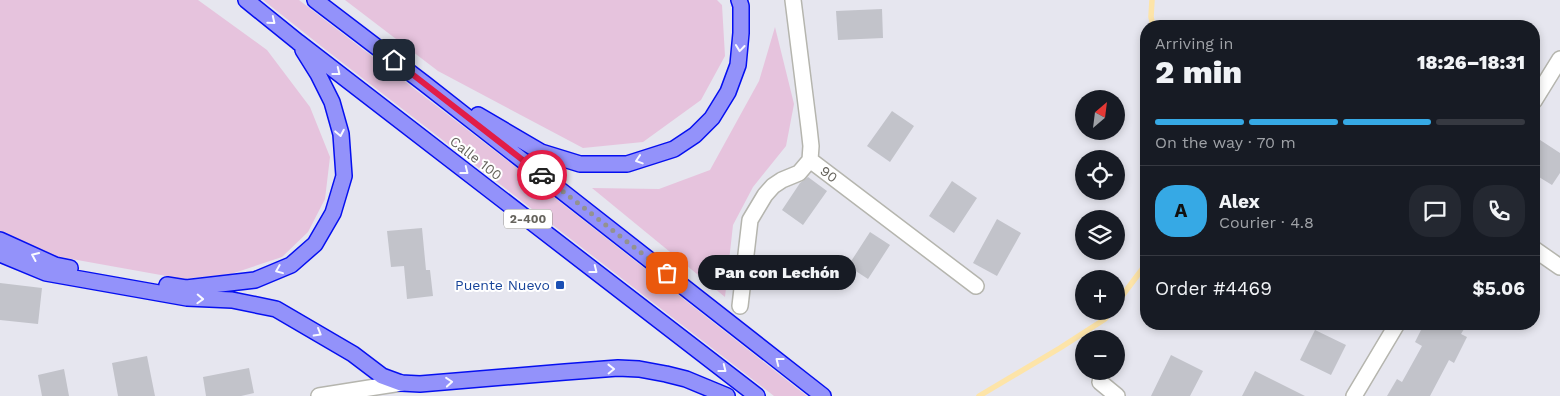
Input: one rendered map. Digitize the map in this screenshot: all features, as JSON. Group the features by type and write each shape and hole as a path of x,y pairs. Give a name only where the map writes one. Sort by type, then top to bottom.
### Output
{"highway":[{"name":"Calle 100","path":"246,0 757,396"},
{"name":"Calle 100","path":"315,0 824,396"},
{"path":"425,84 540,152 580,164 627,164 674,149 695,135 712,118 728,92 738,65 741,33 741,6 739,0"},
{"path":"0,240 55,265 186,288 255,280 291,265 315,244 333,213 344,176 341,134 332,102 318,74 298,42"},
{"path":"0,254 46,273 187,298 232,300 276,309 353,354 382,376 401,383 420,384 597,369 639,369 686,379 727,396"}],"street":[{"name":"90","path":"793,0 809,128 810,160 976,286"},
{"path":"1540,91 1560,59"},
{"path":"740,306 750,220 773,186 799,173 810,160"},
{"path":"1540,253 1560,267"},
{"path":"1354,396 1393,330"},
{"path":"1100,382 1117,396"},
{"path":"319,396 401,383"}],"shaded area":[{"path":"0,0 198,0 267,50 310,107 330,157 325,199 308,232 282,257 231,274 183,279 55,256 0,231"},
{"path":"263,0 299,0 508,161 807,396 774,396"},
{"path":"345,0 717,0 722,5 725,56 701,100 643,142 583,148 438,71"},
{"path":"775,27 794,104 786,146 753,187 733,225 725,297 592,188 659,189 710,170 759,81"}],"building":[{"path":"882,9 883,38 838,40 836,11"},
{"path":"892,111 914,126 890,162 867,146"},
{"path":"1540,140 1560,153 1560,173 1552,185 1540,178"},
{"path":"808,177 827,191 803,225 782,210 800,183"},
{"path":"952,181 977,198 954,233 929,216"},
{"path":"997,219 1021,233 997,276 973,263"},
{"path":"422,228 426,270 430,270 433,296 407,299 404,266 391,267 387,231"},
{"path":"870,232 890,245 868,279 848,266"},
{"path":"0,283 42,288 38,324 0,320"},
{"path":"1315,330 1346,345 1331,375 1300,360"},
{"path":"1421,330 1463,330 1461,334 1467,337 1454,363 1449,360 1430,396 1387,396 1397,379 1402,382 1422,346 1415,342"},
{"path":"1171,355 1203,371 1190,396 1151,396"},
{"path":"147,356 155,396 118,396 112,363"},
{"path":"249,368 254,393 241,396 206,396 203,377"},
{"path":"64,369 69,396 42,396 38,375"},
{"path":"1255,371 1305,396 1242,396"}],"waterway":[{"path":"1152,0 1152,20"},
{"path":"1125,292 1140,272"},
{"path":"979,396 1103,320"}],"way so far":[{"path":"542,175 667,273"}],"place":[{"name":"Pan con Lechón","path":"667,273"},
{"name":"Puente Nuevo","path":"560,285"}],"route":[{"path":"394,60 542,175"}]}
